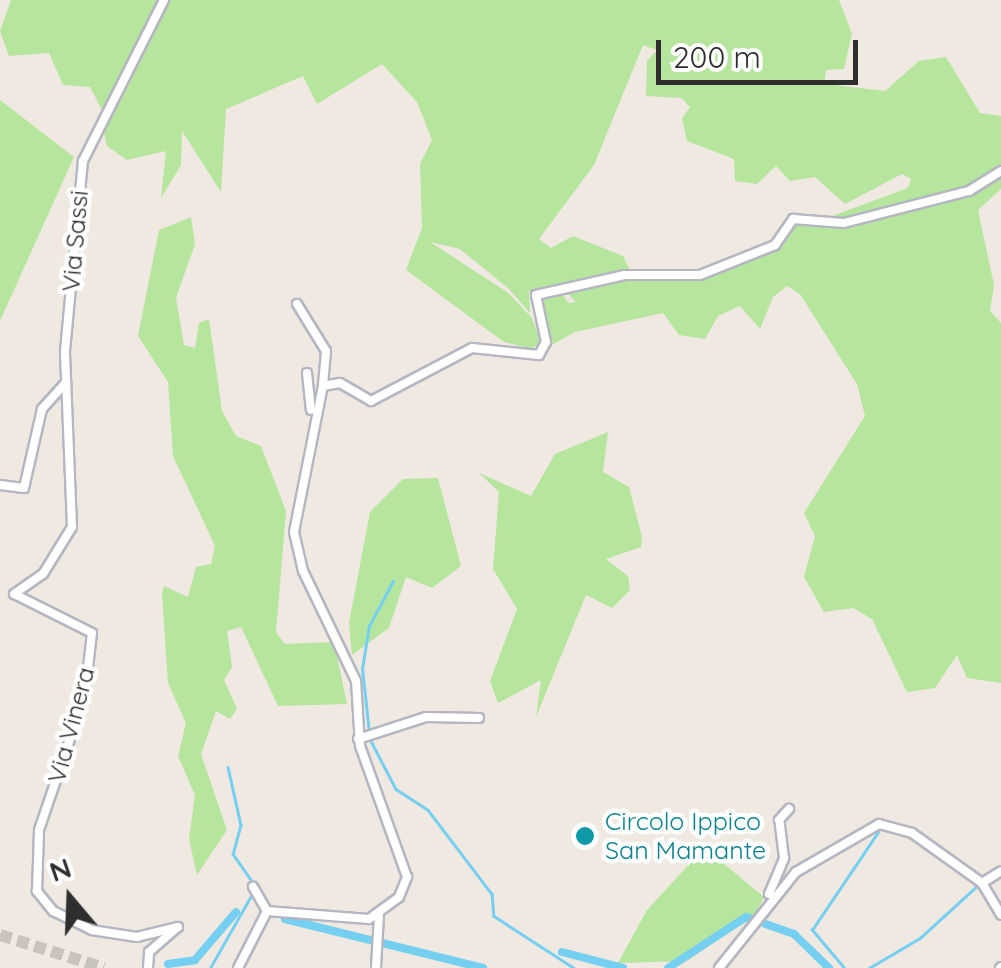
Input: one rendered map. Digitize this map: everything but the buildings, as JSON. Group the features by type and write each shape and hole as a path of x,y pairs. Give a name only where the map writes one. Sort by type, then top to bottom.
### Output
{"street":[{"name":"Via Sassi","path":"66,382 83,161 164,0"},
{"path":"324,386 340,383 371,400 472,348 539,354 546,342 536,294 625,274 700,274 782,235 793,218 844,223 955,196 1001,171"},
{"path":"266,912 336,921 379,915 402,893 407,860 358,740 356,681 303,571 294,532 312,415 324,386 326,351 297,304"},
{"path":"307,373 312,415"},
{"path":"0,485 24,488 42,409 66,382"},
{"name":"Via Vinera","path":"66,382 72,527 43,574 14,594 92,634 85,695 39,830 36,888 52,911 92,930 137,937 178,927 149,952 148,968"},
{"path":"358,740 426,716 479,718"},
{"path":"718,968 752,927 768,898 784,858 779,820 789,810"},
{"path":"768,898 796,872 884,823 982,883 1001,915"},
{"path":"982,883 1001,872"},
{"path":"255,887 266,912"},
{"path":"238,968 266,912"},
{"path":"376,968 382,936 379,915"}],"green space":[{"path":"11,0 161,0 103,112 90,87 63,85 49,53 9,56 0,31"},
{"path":"167,0 839,0 852,34 844,69 826,70 824,84 885,91 919,61 946,57 980,113 1001,116 1001,167 952,194 832,222 824,219 908,188 911,179 902,174 845,204 815,177 790,181 776,166 757,184 735,181 734,159 687,141 682,118 690,107 682,98 646,96 647,61 657,50 643,45 594,165 539,239 551,248 573,236 623,256 630,270 529,291 530,313 509,289 460,249 430,242 507,292 532,318 541,342 531,349 504,342 406,270 422,228 420,164 432,140 417,102 382,64 317,104 303,76 226,109 221,192 182,131 181,165 161,198 166,151 127,160 107,146 102,124"},
{"path":"0,100 74,157 0,321"},
{"path":"1001,171 1001,189 978,210 994,285 990,311 1001,323 1001,683 967,678 957,655 935,688 907,692 872,619 853,608 824,612 804,577 815,536 804,513 865,416 857,384 800,294 787,286 773,297 760,329 740,306 718,316 705,339 679,335 663,313 575,332 546,348 532,300 561,291 568,303 576,302 564,290 613,278 700,275 766,251 793,221 821,225 953,198"},
{"path":"191,217 195,244 176,298 184,345 195,348 199,323 209,319 222,411 236,436 261,446 286,511 276,632 285,644 334,642 347,704 278,706 241,627 227,631 232,667 224,680 237,709 230,719 216,711 201,754 227,830 197,875 189,839 195,795 178,756 186,723 168,683 162,593 164,586 188,597 196,567 211,564 215,546 173,456 168,382 138,336 159,230"},
{"path":"608,432 603,472 629,487 641,547 606,559 628,576 630,590 612,608 586,595 536,717 541,680 498,703 490,681 517,609 493,569 499,492 479,473 531,496 555,454"},
{"path":"438,478 461,566 432,588 406,577 389,628 352,655 349,623 370,512 403,479"},
{"path":"717,858 764,897 756,913 687,961 618,963 647,910 694,859"}],"waterway":[{"path":"369,733 362,669 369,626 393,581"},
{"path":"371,741 396,789 428,810 492,894 494,916 574,968"},
{"path":"228,767 241,825 233,854 255,886"},
{"path":"844,968 812,930 878,832"},
{"path":"869,968 920,938 977,886"},
{"path":"210,968 252,894"},
{"path":"168,964 195,960 236,912"},
{"path":"668,968 746,917 794,934 829,968"},
{"path":"285,919 483,968"},
{"path":"562,952 623,968"}],"tunnel":[{"path":"0,935 104,968"}],"place":[{"name":"Circolo Ippico San Mamante","path":"585,836"}]}
